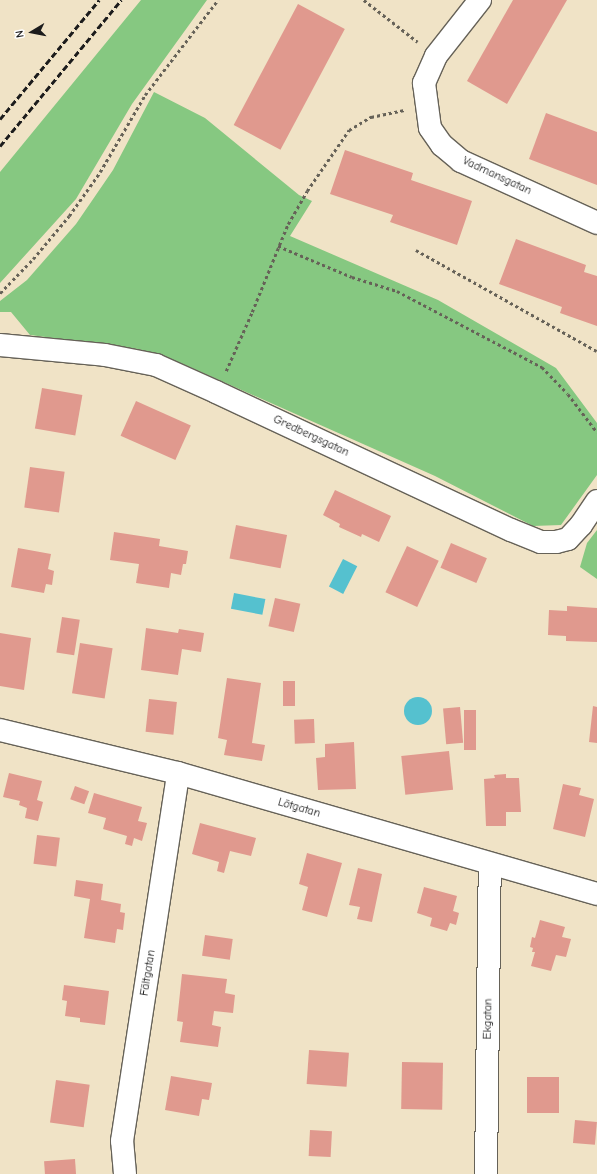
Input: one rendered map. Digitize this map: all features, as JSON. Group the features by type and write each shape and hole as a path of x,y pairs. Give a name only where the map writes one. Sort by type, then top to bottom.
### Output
{"street":[{"name":"Vadmansgatan","path":"480,0 436,56 424,83 430,128 442,145 462,161 597,223"},
{"name":"Gredbergsgatan","path":"0,345 105,355 156,365 511,530 541,542 556,542 568,539 581,525 597,501"},
{"name":"Lötgatan","path":"0,730 178,773 597,894"},
{"name":"Fältgatan","path":"125,1174 122,1141 178,773"},
{"name":"Ekgatan","path":"486,1174 490,864"}],"path":[{"path":"0,293 33,259 69,216 100,172 145,95 218,0"},
{"path":"364,0 436,56"},
{"path":"216,392 252,312 288,224 307,191 349,130 371,117 426,106"},
{"path":"278,246 352,277 397,291 542,367 568,394 597,432"},
{"path":"416,250 597,351"}],"green space":[{"path":"141,0 207,0 132,104 76,199 0,283 0,172"},
{"path":"154,92 205,118 299,195 312,201 290,236 438,300 556,368 597,423 597,475 561,525 533,526 435,476 183,364 138,349 30,335 11,312 0,312 0,301 27,280 76,224 113,170"},
{"path":"597,530 597,579 580,567 587,543"}],"water":[{"path":"343,559 357,566 343,594 329,587"},
{"path":"234,593 265,599 262,615 231,609"},
{"path":"418,697 428,701 432,711 428,721 418,725 408,721 404,711 408,701"}],"building":[{"path":"513,0 567,0 507,104 467,81"},
{"path":"298,4 345,29 280,150 234,125"},
{"path":"546,113 597,132 597,185 529,159"},
{"path":"345,150 413,173 411,180 472,201 457,245 390,222 393,215 330,194"},
{"path":"516,239 586,265 584,272 597,276 597,326 560,313 562,307 499,284"},
{"path":"42,388 82,395 75,435 35,428"},
{"path":"136,401 191,425 175,460 121,436"},
{"path":"30,467 65,472 59,512 24,508"},
{"path":"335,490 391,516 379,542 362,534 361,537 339,527 340,524 323,515"},
{"path":"236,525 287,535 281,568 230,558"},
{"path":"114,532 160,539 159,546 188,551 186,564 183,564 181,575 171,573 169,588 136,583 139,564 110,560"},
{"path":"451,543 487,558 476,583 440,568"},
{"path":"407,546 439,561 417,607 385,592"},
{"path":"18,548 51,554 48,569 54,571 52,585 46,584 44,593 11,587"},
{"path":"275,598 300,604 294,632 268,626"},
{"path":"567,606 597,608 597,642 566,641 566,636 548,635 549,610 567,611"},
{"path":"62,617 80,620 74,655 56,653"},
{"path":"146,628 178,633 179,629 204,633 201,652 182,649 178,675 141,670"},
{"path":"0,633 31,638 24,690 0,686"},
{"path":"80,643 113,648 105,699 72,693"},
{"path":"227,678 261,683 252,743 265,745 262,761 224,755 227,740 218,738"},
{"path":"283,681 295,681 295,706 283,706"},
{"path":"149,699 177,702 173,735 146,732"},
{"path":"593,706 597,707 597,743 589,742"},
{"path":"460,707 463,743 446,744 443,708"},
{"path":"464,710 476,710 476,750 464,750"},
{"path":"314,719 315,743 295,744 294,720"},
{"path":"354,742 356,789 318,790 316,758 325,757 325,744"},
{"path":"449,751 453,790 405,795 401,756"},
{"path":"9,773 42,781 37,800 43,802 38,821 25,818 27,808 19,805 20,801 3,797"},
{"path":"506,774 506,778 519,778 521,812 506,812 506,826 486,826 484,779 495,778 494,775"},
{"path":"563,784 581,788 579,795 594,799 585,837 553,829"},
{"path":"75,786 89,791 84,804 70,799"},
{"path":"94,793 142,807 138,821 147,823 142,841 134,838 132,846 125,844 127,836 103,829 106,818 88,813"},
{"path":"200,823 256,838 251,856 230,851 224,873 217,871 219,862 192,854"},
{"path":"37,835 60,838 56,867 33,864"},
{"path":"307,853 342,863 327,917 302,910 308,887 299,884"},
{"path":"358,868 382,874 372,922 357,919 360,907 349,905"},
{"path":"76,880 103,884 101,900 121,904 120,912 125,913 123,930 117,929 115,943 84,938 90,899 74,896"},
{"path":"424,887 457,896 453,911 459,913 456,925 450,923 447,931 430,926 432,918 417,913"},
{"path":"540,920 565,927 562,937 571,939 566,957 556,955 551,971 531,966 535,952 532,952 533,948 530,947 532,937 535,938"},
{"path":"205,935 233,939 230,960 202,956"},
{"path":"182,974 227,979 225,993 235,995 233,1013 214,1011 212,1025 221,1027 218,1047 180,1042 183,1022 177,1021"},
{"path":"64,985 109,991 105,1025 80,1022 80,1018 65,1016 67,1001 62,1000"},
{"path":"309,1050 349,1053 347,1087 307,1084"},
{"path":"402,1062 443,1063 442,1110 401,1109"},
{"path":"171,1076 212,1083 209,1100 202,1099 199,1116 165,1110"},
{"path":"527,1077 559,1077 559,1113 527,1113"},
{"path":"56,1080 90,1085 84,1127 50,1123"},
{"path":"575,1120 597,1122 595,1145 573,1143"},
{"path":"310,1130 332,1131 331,1157 309,1156"},
{"path":"75,1159 76,1174 45,1174 44,1161"}],"railway":[{"path":"0,119 99,0"},
{"path":"0,146 121,0"}]}
